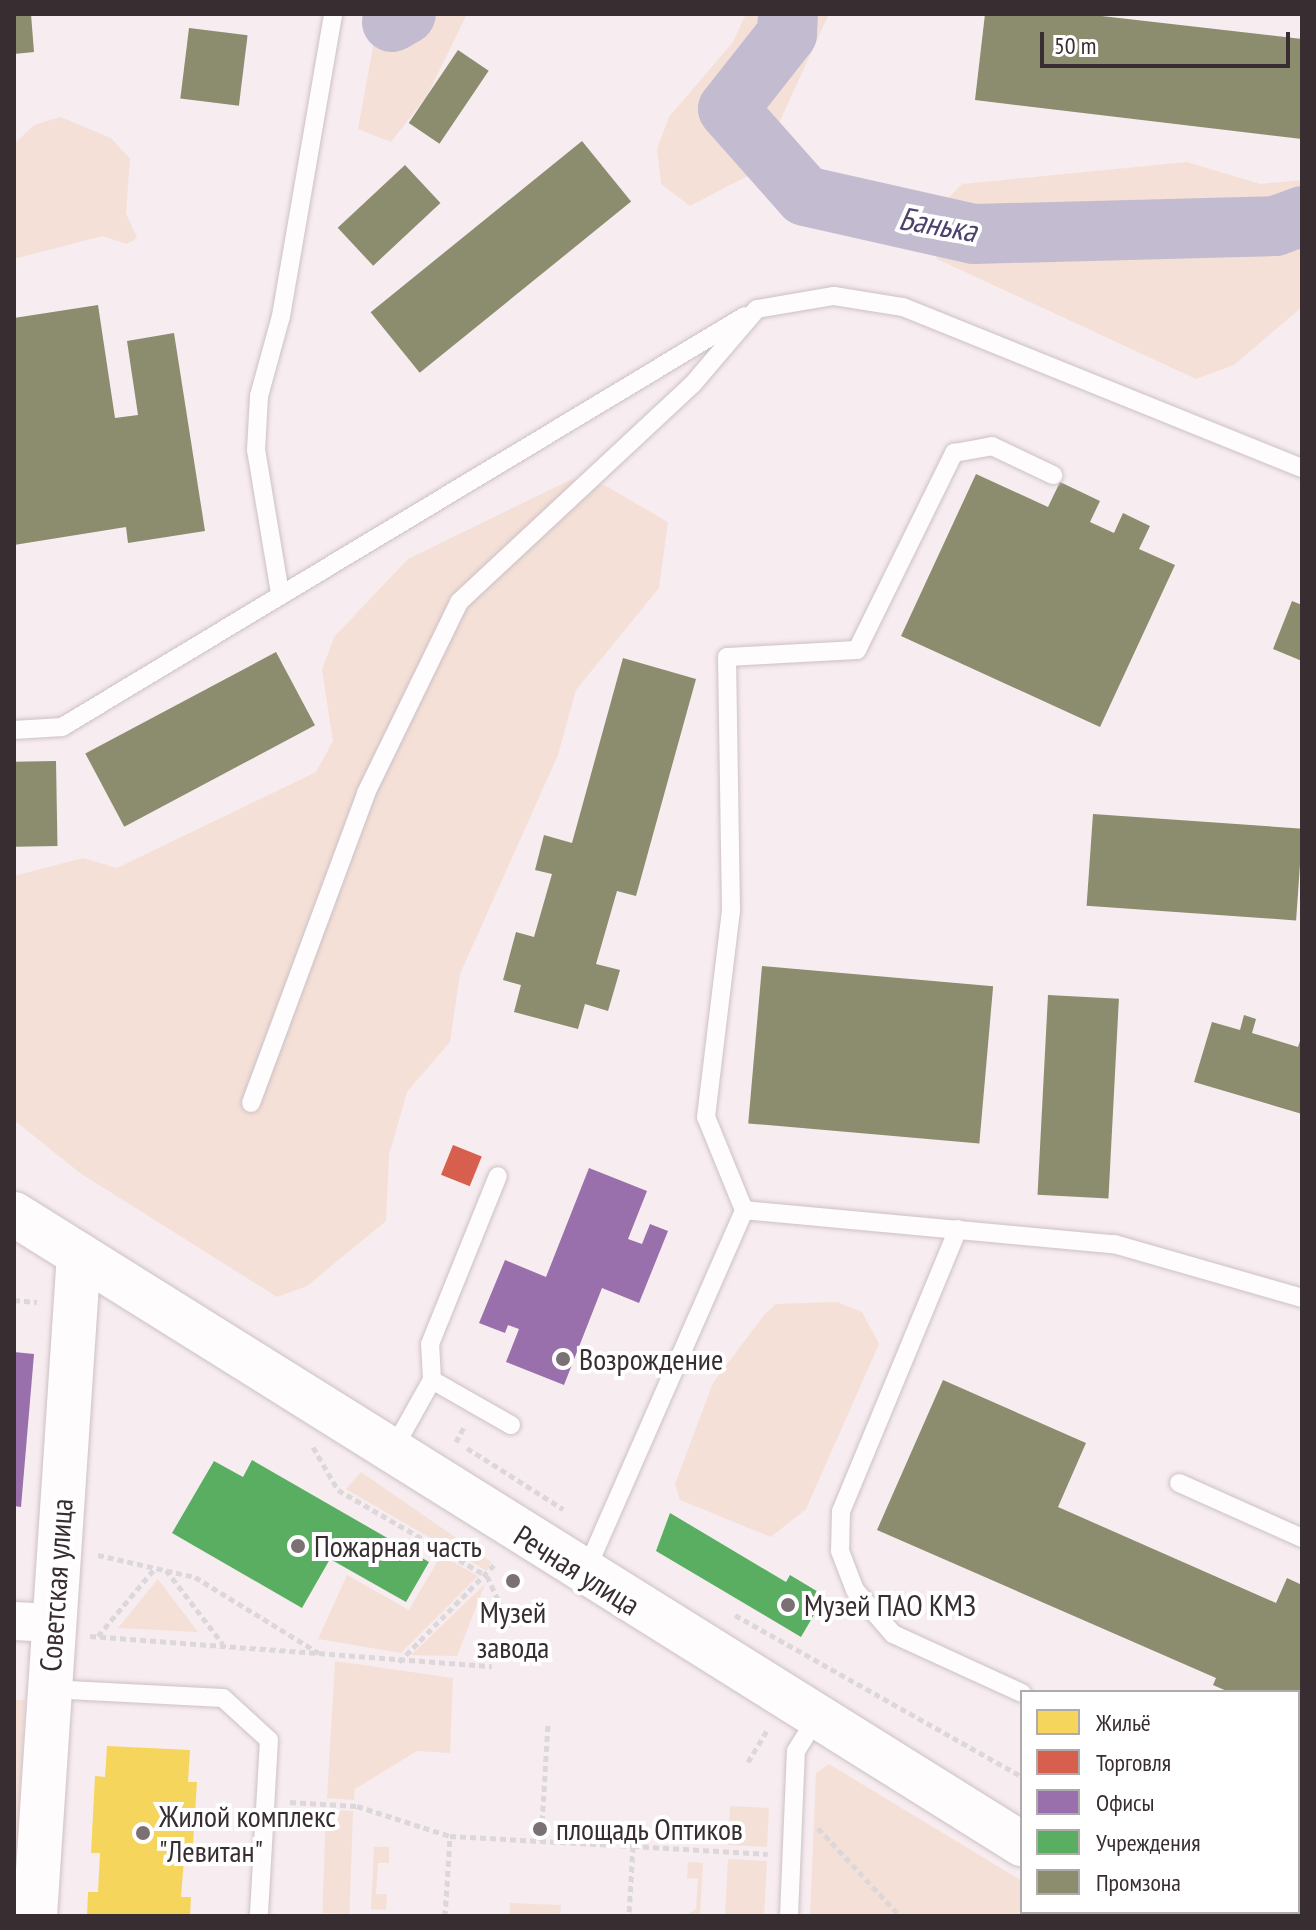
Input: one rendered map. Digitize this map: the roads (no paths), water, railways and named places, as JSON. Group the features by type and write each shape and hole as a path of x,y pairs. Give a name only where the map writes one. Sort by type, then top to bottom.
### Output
{"main road":[{"name":"Речная улица","path":"14,1214 584,1575 1020,1843"},
{"name":"Советская улица","path":"35,1916 48,1689 40,1626 79,1254"}],"lane":[{"path":"280,593 256,450 259,396 281,316 333,14"},
{"path":"14,730 62,727 280,593 757,309 834,296 903,307 1302,468"},
{"path":"251,1103 366,793 459,602 692,385 757,309"},
{"path":"584,1575 744,1210 706,1117 731,911 727,657 857,650 954,453 992,446 1053,475"},
{"path":"391,1453 432,1380 430,1344 498,1176"},
{"path":"744,1210 1114,1244 1302,1298"},
{"path":"958,1229 841,1511 840,1551 855,1590 893,1634 1020,1692"},
{"path":"432,1380 511,1425"},
{"path":"1179,1483 1302,1538"},
{"path":"48,1689 223,1698 269,1740 259,1916"},
{"path":"789,1916 796,1751 817,1717"}],"waterway":[{"name":"Банька","path":"392,22 406,14"},
{"name":"Банька","path":"788,14 787,34 728,109 805,196 974,234 1275,226 1302,216"}],"place":[{"name":"Возрождение","path":"563,1359"},
{"name":"Пожарная часть","path":"298,1546"},
{"name":"Музей завода","path":"513,1581"},
{"name":"Музей ПАО КМЗ","path":"788,1605"},
{"name":"площадь Оптиков","path":"540,1829"},
{"name":"Жилой комплекс \"Левитан\"","path":"143,1833"}]}
